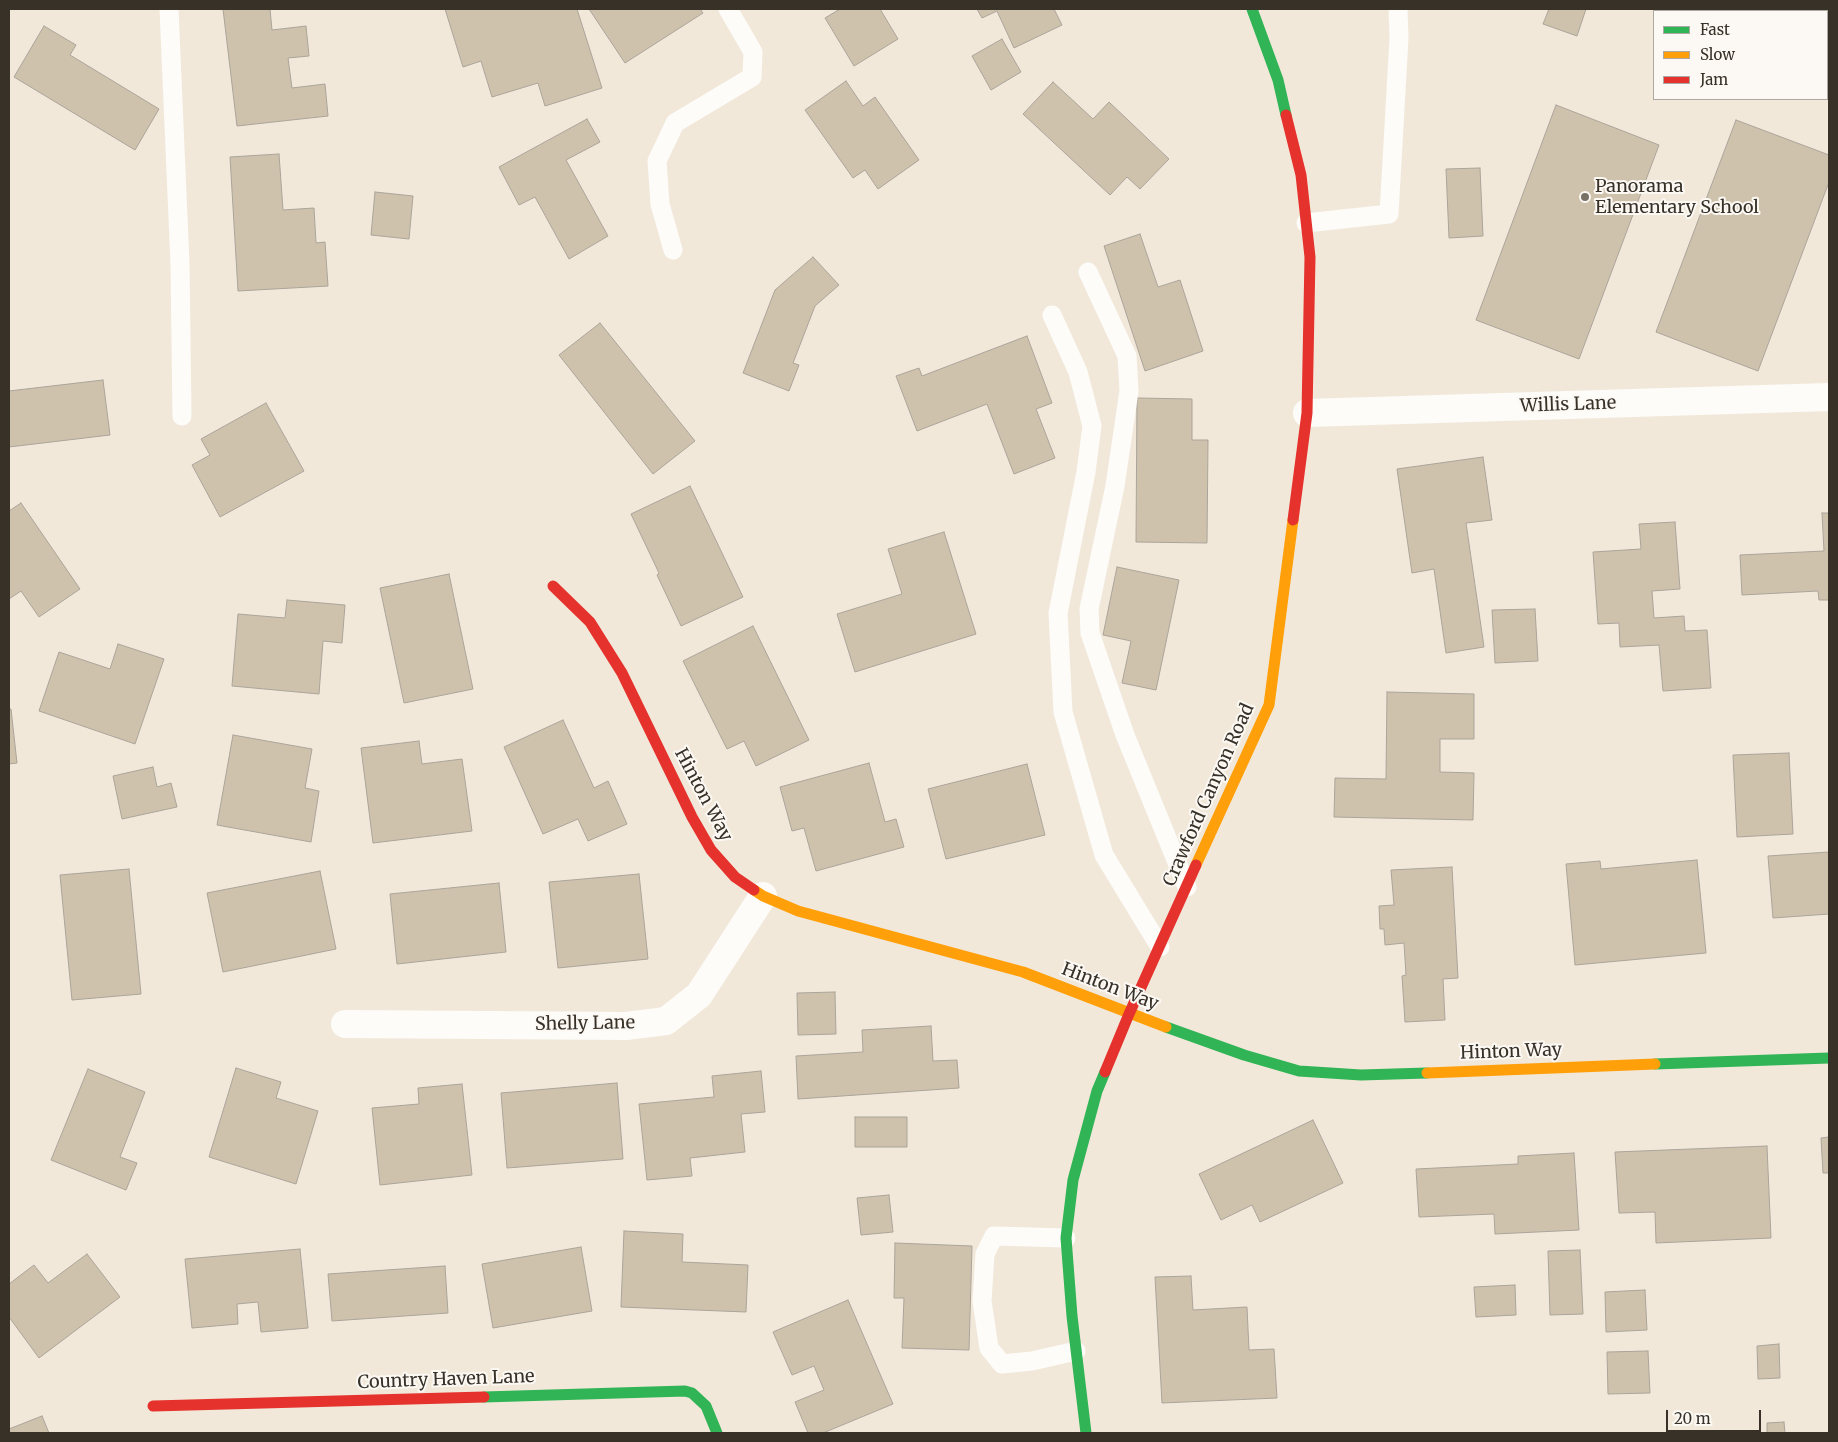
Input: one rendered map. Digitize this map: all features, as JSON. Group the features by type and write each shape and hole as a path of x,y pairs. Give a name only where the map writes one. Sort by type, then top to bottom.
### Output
{"street":[{"name":"Crawford Canyon Road","path":"1086,1433 1076,1351 1066,1238 1073,1180 1097,1091 1129,1014 1269,705 1307,412 1310,257 1301,175 1278,80 1252,9"},
{"name":"Willis Lane","path":"1307,412 1829,397"},
{"name":"Hinton Way","path":"553,586 590,622 622,672 692,816 711,850 735,877 762,896 798,911 1023,972 1129,1014 1244,1055 1298,1071 1361,1075 1829,1058"},
{"name":"Shelly Lane","path":"345,1024 626,1026 666,1020 699,995 762,896"},
{"name":"Country Haven Lane","path":"152,1406 685,1391 692,1393 706,1406 717,1433"}],"lane":[{"path":"169,9 180,264 182,416"},
{"path":"672,250 660,204 657,161 675,123 752,77 754,52 728,9"},
{"path":"1306,224 1390,214 1399,38 1398,9"},
{"path":"1088,272 1127,356 1129,391 1115,486 1089,609 1090,633 1125,735 1187,887"},
{"path":"1052,315 1078,372 1092,426 1086,472 1058,613 1063,712 1104,855 1160,947"},
{"path":"1066,1238 994,1236 985,1254 982,1301 989,1348 1002,1364 1032,1361 1076,1351"}],"building":[{"path":"223,9 270,9 272,30 306,26 309,56 288,58 292,88 325,84 328,116 237,126"},
{"path":"445,9 577,9 602,88 545,106 538,83 492,97 481,61 463,67"},
{"path":"589,9 700,9 703,13 625,63"},
{"path":"840,9 880,9 898,39 854,66 825,18"},
{"path":"977,9 1054,9 1062,25 1014,48 997,11 982,18"},
{"path":"1549,9 1586,9 1577,36 1543,24"},
{"path":"44,26 76,45 70,55 159,109 135,150 14,77"},
{"path":"1002,39 1021,72 991,90 972,56"},
{"path":"846,81 863,106 875,97 919,160 878,189 865,170 853,178 805,110"},
{"path":"1053,82 1093,119 1109,102 1169,159 1140,189 1127,177 1110,195 1023,114"},
{"path":"1556,105 1659,145 1579,359 1476,320"},
{"path":"587,119 600,142 566,160 608,236 569,259 535,197 519,205 499,167"},
{"path":"1736,120 1829,155 1829,182 1758,371 1656,332"},
{"path":"279,154 283,210 314,208 316,243 325,242 328,286 238,291 230,157"},
{"path":"1480,168 1483,236 1449,238 1446,169"},
{"path":"375,192 413,196 409,239 371,235"},
{"path":"1140,234 1158,287 1180,280 1203,351 1145,371 1104,246"},
{"path":"813,257 839,285 815,306 793,363 799,365 789,391 743,373 775,290"},
{"path":"600,323 695,441 653,474 559,355"},
{"path":"1027,336 1052,403 1036,409 1055,458 1014,474 987,404 917,431 896,376 919,368 922,376"},
{"path":"103,380 110,435 9,447 9,391"},
{"path":"1137,398 1192,399 1192,440 1208,440 1207,543 1136,542"},
{"path":"266,403 304,471 220,517 192,465 210,455 201,439"},
{"path":"1483,457 1492,520 1466,523 1484,647 1446,653 1434,569 1412,573 1397,469"},
{"path":"690,486 743,597 681,626 657,575 659,573 631,514"},
{"path":"21,503 80,589 39,617 21,591 9,599 9,511"},
{"path":"1822,513 1829,513 1829,600 1819,600 1818,591 1742,595 1740,555 1824,551"},
{"path":"1675,522 1680,589 1652,591 1654,618 1684,616 1685,631 1707,630 1711,688 1663,691 1659,645 1620,647 1619,623 1598,624 1593,552 1641,549 1639,524"},
{"path":"944,532 976,634 855,672 837,614 902,594 888,549"},
{"path":"1117,567 1179,580 1156,690 1122,683 1131,641 1103,635"},
{"path":"449,574 473,689 404,703 380,588"},
{"path":"287,600 345,605 342,643 323,641 319,694 232,686 238,614 285,618"},
{"path":"1535,609 1538,661 1495,663 1492,610"},
{"path":"753,626 809,740 756,766 744,741 727,749 683,661"},
{"path":"118,644 164,659 135,744 39,711 59,652 110,669"},
{"path":"1387,692 1474,694 1474,739 1440,739 1440,772 1474,773 1473,820 1334,817 1335,778 1386,779"},
{"path":"9,709 11,709 17,763 9,764"},
{"path":"563,720 594,788 608,781 627,824 588,841 578,819 543,834 504,747"},
{"path":"233,735 312,749 305,788 319,791 311,842 217,825"},
{"path":"419,741 422,764 462,759 472,831 373,843 361,748"},
{"path":"1789,753 1793,834 1737,837 1733,755"},
{"path":"869,763 885,822 896,819 904,847 816,871 804,828 792,831 780,787"},
{"path":"1027,764 1045,835 946,859 928,789"},
{"path":"153,767 157,787 171,783 177,807 122,819 113,776"},
{"path":"1829,852 1829,914 1773,918 1768,856"},
{"path":"1697,860 1706,953 1575,965 1566,864 1600,861 1601,869"},
{"path":"1452,867 1458,978 1443,979 1445,1020 1405,1022 1402,976 1406,975 1404,943 1385,945 1384,929 1380,929 1379,906 1394,905 1391,870"},
{"path":"129,869 141,994 72,1000 60,875"},
{"path":"320,871 336,949 223,972 207,893"},
{"path":"639,874 648,959 558,968 549,882"},
{"path":"499,883 506,952 397,964 390,894"},
{"path":"835,992 836,1034 798,1035 797,993"},
{"path":"931,1026 933,1061 957,1060 959,1088 798,1099 796,1056 863,1052 862,1030"},
{"path":"236,1068 281,1082 276,1098 318,1111 296,1184 209,1157"},
{"path":"88,1069 145,1092 120,1157 137,1163 126,1190 51,1160"},
{"path":"761,1071 765,1112 741,1114 745,1152 690,1158 692,1176 647,1180 639,1104 714,1097 712,1076"},
{"path":"617,1083 623,1159 507,1168 501,1093"},
{"path":"462,1084 472,1175 380,1185 372,1108 419,1104 418,1088"},
{"path":"855,1117 907,1117 907,1147 855,1147"},
{"path":"1313,1120 1343,1183 1260,1222 1252,1205 1221,1220 1199,1174"},
{"path":"1829,1137 1829,1173 1823,1173 1821,1138"},
{"path":"1767,1146 1771,1238 1656,1243 1655,1212 1619,1213 1615,1152"},
{"path":"1574,1153 1579,1230 1495,1234 1494,1214 1419,1217 1416,1169 1518,1164 1518,1156"},
{"path":"889,1195 893,1232 861,1235 857,1198"},
{"path":"624,1231 683,1234 682,1262 748,1265 746,1312 621,1307"},
{"path":"895,1243 972,1246 969,1350 902,1348 904,1298 894,1298"},
{"path":"581,1247 592,1311 493,1328 482,1264"},
{"path":"300,1249 308,1328 261,1332 258,1302 237,1304 238,1324 192,1328 185,1259"},
{"path":"1580,1250 1583,1314 1550,1315 1548,1251"},
{"path":"87,1254 120,1297 39,1358 9,1317 9,1284 34,1265 48,1283"},
{"path":"445,1266 448,1313 332,1321 328,1274"},
{"path":"1191,1276 1193,1310 1247,1307 1249,1350 1274,1349 1277,1398 1162,1403 1155,1277"},
{"path":"1515,1285 1516,1315 1476,1317 1474,1287"},
{"path":"1645,1290 1647,1330 1606,1332 1605,1292"},
{"path":"848,1300 893,1404 823,1433 808,1433 795,1402 824,1390 814,1366 792,1375 773,1332"},
{"path":"1779,1344 1780,1378 1758,1379 1757,1346"},
{"path":"1648,1351 1650,1393 1608,1394 1607,1352"},
{"path":"42,1416 49,1433 9,1433 9,1429"},
{"path":"1784,1422 1785,1433 1767,1433 1767,1423"}],"traffic: fast":[{"path":"1252,9 1278,80 1286,115"},
{"path":"1166,1027 1244,1055 1299,1071 1361,1075 1427,1073"},
{"path":"1655,1064 1829,1058"},
{"path":"1086,1433 1072,1316 1066,1238 1073,1180 1097,1091 1105,1072"},
{"path":"484,1397 685,1391 692,1393 706,1406 717,1433"}],"traffic: slow":[{"path":"1196,865 1269,705 1293,520"},
{"path":"754,890 763,896 798,911 1023,972 1166,1027"},
{"path":"1427,1073 1655,1064"}],"traffic: jam":[{"path":"1286,115 1301,175 1310,257 1307,413 1293,520"},
{"path":"553,586 590,622 622,673 692,817 711,850 735,877 754,890"},
{"path":"1105,1072 1196,865"},
{"path":"153,1406 484,1397"}],"place":[{"name":"Panorama Elementary School","path":"1585,197"}]}
